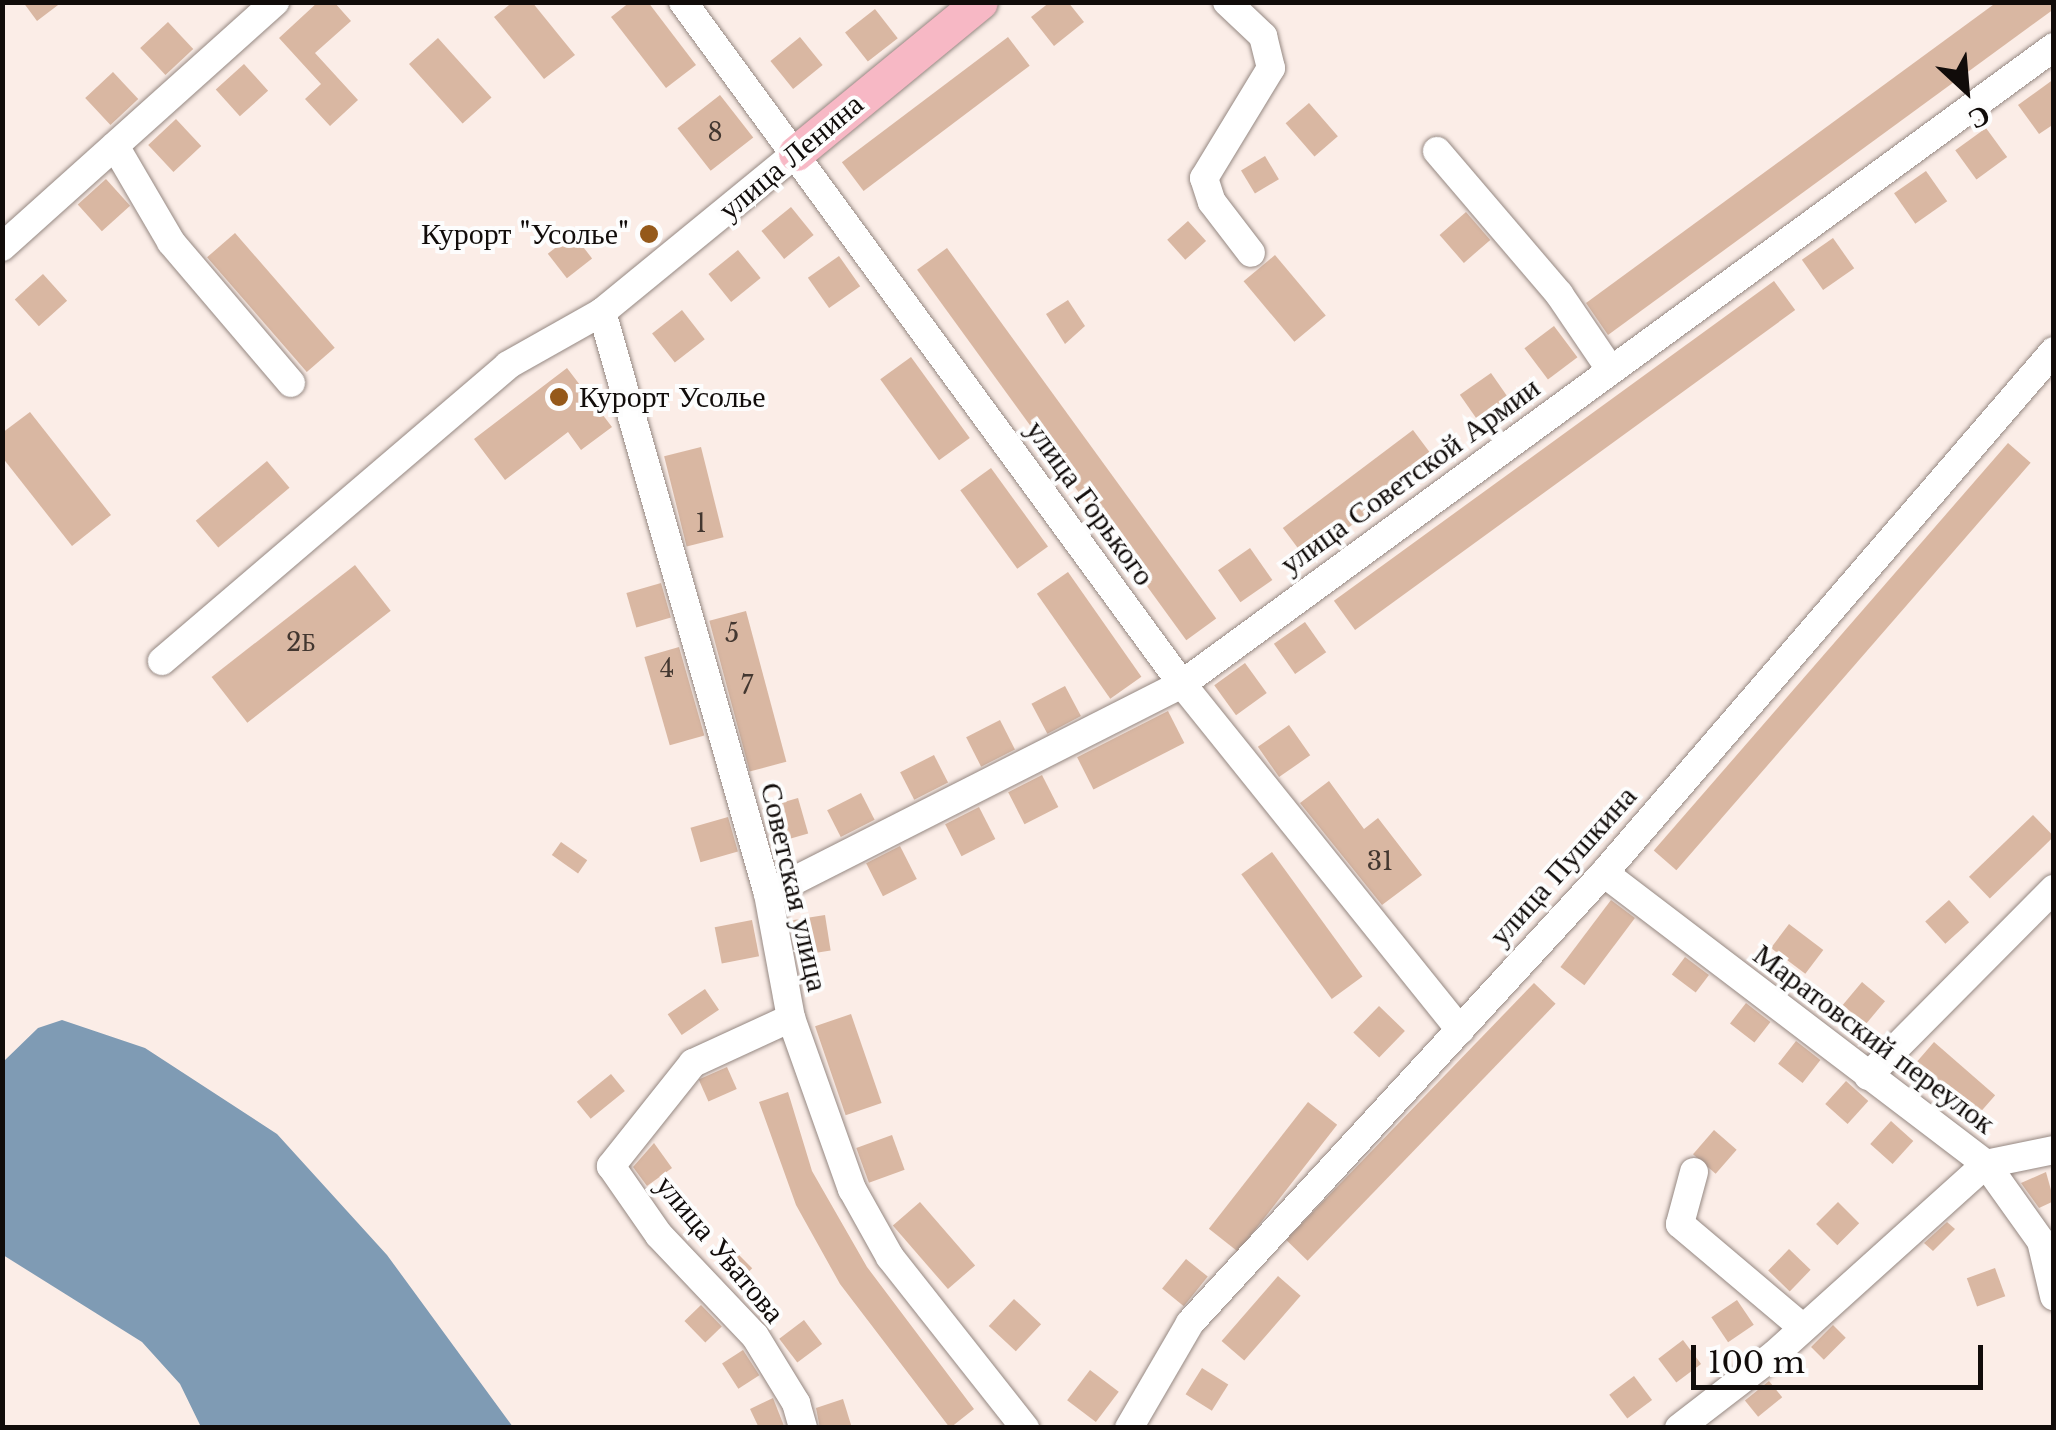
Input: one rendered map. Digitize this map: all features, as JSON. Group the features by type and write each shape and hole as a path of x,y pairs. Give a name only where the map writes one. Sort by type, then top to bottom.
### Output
{"main road":[{"name":"улица Ленина","path":"796,153 980,2"}],"street":[{"path":"2,246 275,2"},
{"name":"улица Горького","path":"682,2 1182,684 1460,1030"},
{"path":"1227,2 1263,36 1270,68 1204,178 1212,202 1251,252"},
{"name":"улица Советской Армии","path":"768,894 1182,684 2054,47"},
{"path":"115,146 172,242 292,383"},
{"path":"1437,151 1559,294 1610,369"},
{"name":"улица Ленина","path":"162,661 508,365 602,312 796,153"},
{"name":"Советская улица","path":"602,312 768,894 791,1018 852,1189 890,1257 1026,1428"},
{"name":"улица Пушкина","path":"1129,1428 1190,1323 1604,873 2054,351"},
{"name":"Маратовский переулок","path":"1604,873 1986,1164 2040,1241 2054,1296"},
{"path":"1868,1076 2054,888"},
{"name":"улица Уватова","path":"791,1018 693,1064 611,1166 659,1235 754,1336 796,1403 803,1428"},
{"path":"1679,1428 1803,1328 1986,1164 2054,1150"},
{"path":"1694,1172 1680,1224 1803,1328"}],"water":[{"path":"62,1020 145,1048 277,1134 387,1255 513,1427 201,1427 180,1384 142,1342 3,1255 3,1062 38,1028"}],"building":[{"path":"23,2 62,2 37,21"},
{"path":"318,2 334,2 351,21 315,53 358,100 330,126 305,99 321,84 279,38"},
{"path":"513,2 532,2 575,55 544,79 494,17"},
{"path":"630,2 648,2 696,65 666,88 611,17"},
{"path":"1050,2 1068,2 1084,22 1054,46 1031,17"},
{"path":"1997,2 2054,2 2054,9 1608,335 1586,303"},
{"path":"875,9 898,38 868,62 845,32"},
{"path":"168,22 193,49 165,75 140,48"},
{"path":"800,37 823,65 793,89 770,61"},
{"path":"1008,37 1030,66 864,191 842,162"},
{"path":"438,38 492,97 463,124 409,64"},
{"path":"244,64 268,91 240,116 216,89"},
{"path":"113,72 138,99 110,125 85,98"},
{"path":"2054,79 2054,124 2039,134 2018,105"},
{"path":"720,95 753,138 711,171 677,128"},
{"path":"1309,103 1338,136 1314,157 1286,123"},
{"path":"176,119 201,146 173,172 148,145"},
{"path":"1986,128 2007,157 1976,179 1955,150"},
{"path":"1265,156 1279,179 1255,194 1241,170"},
{"path":"1926,171 1947,201 1915,224 1894,193"},
{"path":"106,179 130,206 102,231 78,204"},
{"path":"791,207 814,235 784,259 761,231"},
{"path":"1466,212 1490,240 1464,263 1440,235"},
{"path":"1188,221 1206,241 1185,260 1167,240"},
{"path":"235,233 335,348 307,372 207,257"},
{"path":"573,234 592,258 567,278 548,254"},
{"path":"1833,238 1854,268 1823,290 1802,260"},
{"path":"947,248 1216,619 1186,640 917,270"},
{"path":"738,250 761,278 731,302 708,274"},
{"path":"1275,255 1326,316 1294,342 1244,281"},
{"path":"839,256 860,286 829,308 808,278"},
{"path":"43,274 67,301 39,326 15,299"},
{"path":"1774,281 1795,310 1355,630 1334,601"},
{"path":"1068,300 1085,326 1065,344 1046,314"},
{"path":"682,310 705,339 675,363 652,333"},
{"path":"1554,326 1577,357 1548,379 1524,348"},
{"path":"911,357 970,438 939,460 880,379"},
{"name":"Курорт Усолье","path":"567,368 612,427 581,450 568,432 505,480 474,439"},
{"path":"1491,373 1513,404 1482,426 1460,395"},
{"path":"30,412 111,515 72,546 2,457 2,433"},
{"path":"1413,430 1436,461 1306,559 1283,528"},
{"path":"2008,443 2031,463 1676,870 1654,851"},
{"path":"701,447 723,537 687,546 664,456"},
{"path":"267,461 289,488 218,548 196,521"},
{"path":"991,468 1048,546 1017,569 960,490"},
{"path":"1250,548 1272,580 1240,602 1218,570"},
{"path":"355,565 391,611 247,723 212,677"},
{"path":"1068,572 1141,677 1110,699 1037,594"},
{"path":"661,583 671,618 636,628 626,593"},
{"path":"746,611 786,762 750,772 709,621"},
{"path":"1305,622 1326,652 1295,674 1274,644"},
{"path":"679,647 704,735 670,745 644,657"},
{"path":"1245,663 1267,693 1236,715 1214,685"},
{"path":"1065,686 1081,716 1047,734 1031,704"},
{"path":"1168,711 1184,743 1093,789 1077,757"},
{"path":"1000,720 1015,749 981,767 966,737"},
{"path":"1289,725 1310,755 1279,777 1258,747"},
{"path":"934,755 948,783 914,800 900,772"},
{"path":"1042,775 1058,807 1024,824 1008,792"},
{"path":"1329,781 1364,829 1378,818 1422,875 1382,905 1300,803"},
{"path":"861,793 875,820 841,837 827,810"},
{"path":"798,798 808,834 773,844 762,808"},
{"path":"979,807 995,839 961,856 945,824"},
{"path":"2033,815 2054,837 1990,898 1969,877"},
{"path":"728,817 738,852 700,862 691,828"},
{"path":"561,842 587,860 578,873 552,855"},
{"path":"900,846 917,879 883,896 866,863"},
{"path":"1272,852 1363,977 1332,999 1241,874"},
{"path":"1611,900 1635,918 1584,985 1560,967"},
{"path":"1949,900 1969,922 1945,944 1925,921"},
{"path":"825,915 831,951 796,956 790,920"},
{"path":"752,920 759,956 722,964 715,927"},
{"path":"1789,924 1823,950 1805,974 1771,948"},
{"path":"1685,957 1709,975 1696,993 1672,975"},
{"path":"1862,982 1885,1001 1866,1024 1843,1005"},
{"path":"1534,983 1556,1004 1308,1261 1286,1240"},
{"path":"705,989 719,1010 682,1035 668,1014"},
{"path":"1746,1003 1770,1022 1754,1043 1730,1023"},
{"path":"1379,1006 1405,1031 1379,1058 1353,1033"},
{"path":"851,1014 882,1103 846,1115 815,1026"},
{"path":"1796,1041 1820,1060 1803,1083 1778,1064"},
{"path":"1934,1042 1995,1095 1975,1118 1914,1065"},
{"path":"727,1067 737,1089 708,1102 699,1080"},
{"path":"611,1074 625,1091 591,1119 577,1102"},
{"path":"1846,1081 1868,1101 1848,1124 1825,1104"},
{"path":"788,1092 812,1171 867,1267 974,1409 950,1428 840,1284 796,1205 759,1102"},
{"path":"1308,1102 1337,1125 1238,1252 1209,1229"},
{"path":"1891,1121 1913,1141 1893,1164 1870,1144"},
{"path":"1714,1130 1737,1150 1716,1174 1693,1154"},
{"path":"892,1135 905,1170 869,1183 856,1148"},
{"path":"654,1143 672,1168 647,1186 633,1167"},
{"path":"2046,1172 2054,1201 2039,1208 2021,1183"},
{"path":"920,1202 975,1265 948,1289 893,1226"},
{"path":"1838,1202 1859,1223 1837,1245 1816,1224"},
{"path":"1947,1222 1955,1229 1933,1251 1924,1243"},
{"path":"731,1247 752,1268 737,1283 716,1262"},
{"path":"1789,1249 1811,1270 1790,1291 1768,1271"},
{"path":"1186,1259 1208,1277 1184,1306 1162,1289"},
{"path":"1995,1268 2005,1296 1977,1306 1967,1278"},
{"path":"1278,1276 1301,1296 1244,1361 1222,1341"},
{"path":"1014,1299 1041,1324 1016,1351 989,1326"},
{"path":"1737,1300 1754,1325 1728,1342 1711,1317"},
{"path":"701,1305 722,1327 705,1343 684,1321"},
{"path":"804,1320 822,1344 797,1363 779,1339"},
{"path":"1833,1325 1846,1338 1824,1360 1811,1347"},
{"path":"1683,1340 1701,1364 1676,1383 1658,1359"},
{"path":"743,1350 759,1375 738,1389 722,1364"},
{"path":"1202,1368 1228,1384 1212,1411 1186,1394"},
{"path":"1090,1370 1119,1392 1096,1422 1067,1400"},
{"path":"1634,1376 1652,1400 1627,1419 1609,1395"},
{"path":"1769,1381 1782,1397 1758,1417 1745,1401"},
{"path":"773,1398 784,1426 759,1428 750,1409"},
{"path":"843,1399 852,1428 820,1428 816,1408"}],"place":[{"name":"Курорт \"Усолье\"","path":"649,234"},
{"name":"Курорт Усолье","path":"559,397"}]}
